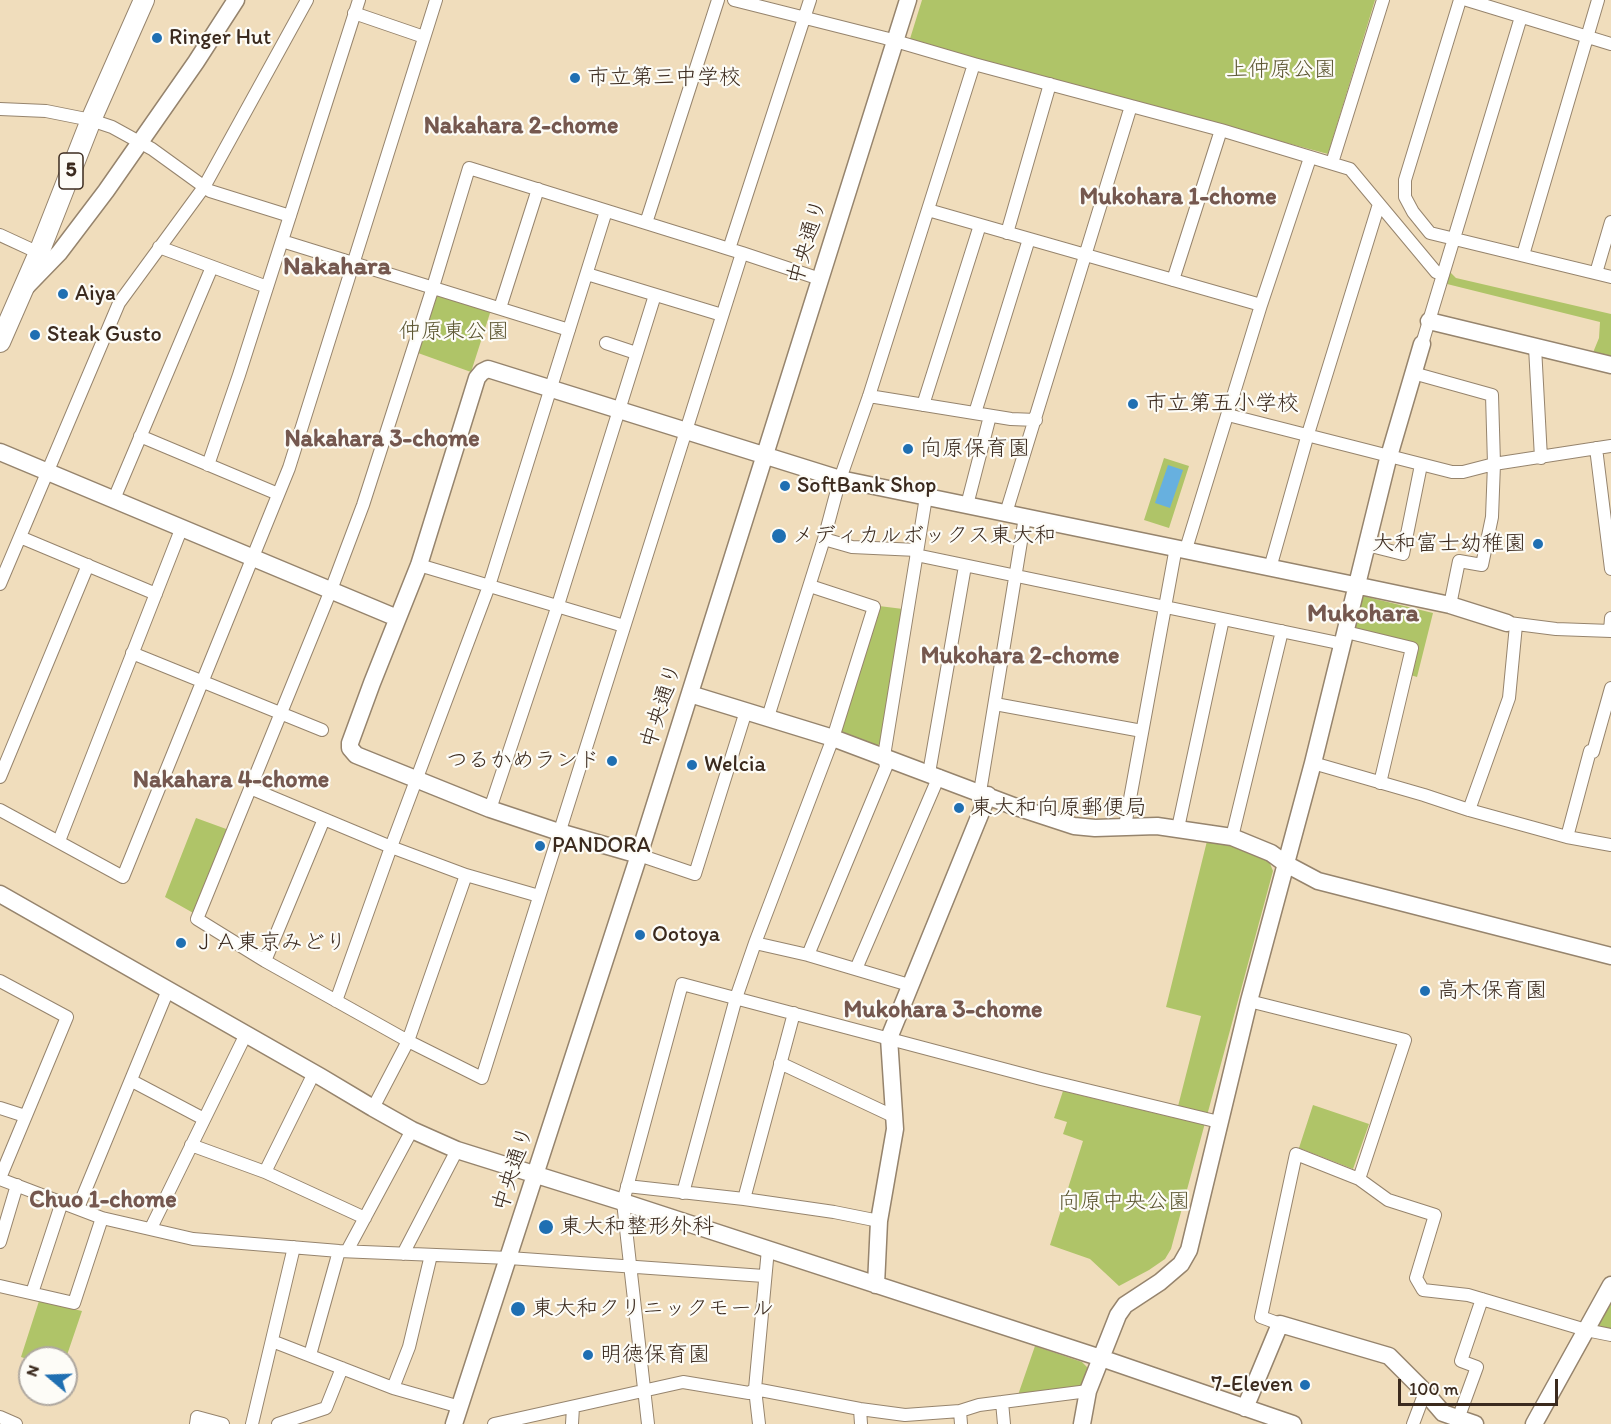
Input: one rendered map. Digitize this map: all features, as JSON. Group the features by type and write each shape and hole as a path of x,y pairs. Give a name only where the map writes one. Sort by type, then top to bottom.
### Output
{"main road":[{"name":"5","path":"0,342 39,253 138,2"}],"street":[{"path":"23,289 59,253 196,62 236,0"},
{"path":"0,584 119,303 204,187 307,0"},
{"path":"208,465 359,0"},
{"path":"0,810 123,877 289,468 436,0"},
{"path":"646,223 718,0"},
{"path":"734,0 1221,130 1350,168 1436,272 1443,276"},
{"path":"729,249 810,0"},
{"name":"中央通り","path":"454,1424 639,855 908,0"},
{"path":"1332,163 1383,0"},
{"path":"1460,0 1405,180 1405,197 1413,212 1430,233 1611,277"},
{"path":"1467,0 1611,44"},
{"path":"1523,255 1598,0"},
{"path":"354,13 424,37"},
{"path":"1082,1424 1088,1391 1118,1315 1125,1305 1181,1264 1189,1250 1249,1001 1313,763 1389,456 1521,16"},
{"path":"768,717 810,586 840,479 869,396 974,64"},
{"path":"1008,233 1050,84"},
{"path":"1006,513 1131,106"},
{"path":"0,109 46,111 91,120 112,127 152,150 210,191 290,216"},
{"path":"1173,280 1221,130"},
{"path":"1125,826 1164,607 1181,548 1228,415 1261,305 1310,158"},
{"path":"742,254 482,1078 408,1041 197,920 331,590 363,505 469,168 729,249 820,279"},
{"path":"500,308 538,189"},
{"path":"1270,568 1308,434 1379,204"},
{"path":"928,210 1261,305"},
{"path":"336,1001 390,847 489,586 606,211"},
{"path":"1596,273 1611,222"},
{"path":"923,405 980,225"},
{"path":"0,235 39,253"},
{"path":"975,413 1029,239"},
{"path":"282,241 569,330"},
{"path":"159,247 267,287"},
{"path":"114,499 212,267"},
{"path":"587,274 722,315"},
{"path":"490,809 558,605 655,295"},
{"path":"1430,321 1611,365"},
{"path":"606,343 636,353"},
{"path":"1535,347 1541,458"},
{"path":"746,711 695,874 490,809 356,755 350,748 397,618 419,565 477,378 482,372 488,369 493,370 840,479 1450,605 1512,624 1611,626"},
{"path":"1413,373 1492,395 1494,464 1492,517 1482,565 1458,561 1450,605"},
{"path":"869,396 990,416 1036,420"},
{"path":"1228,415 1421,465 1463,472 1494,464 1611,446"},
{"path":"966,505 990,416"},
{"path":"140,436 278,494"},
{"path":"1596,448 1611,569"},
{"path":"0,452 397,618"},
{"path":"1367,545 1403,554 1421,465"},
{"path":"808,955 886,767 884,756 926,496"},
{"path":"876,1285 879,1221 895,1129 889,1038 984,793 995,704 1025,517"},
{"path":"59,841 182,527"},
{"path":"20,537 156,594"},
{"path":"824,539 852,547 916,553 965,566 1282,631 1412,648 1380,783"},
{"path":"0,777 88,565"},
{"path":"419,565 624,626"},
{"path":"856,969 934,775 965,566"},
{"path":"683,1193 736,998 833,738 874,607 810,586"},
{"path":"1178,828 1223,619"},
{"path":"1469,810 1509,698 1512,624"},
{"path":"1232,837 1282,631"},
{"path":"132,654 322,730"},
{"path":"1567,837 1611,688"},
{"path":"690,693 833,738 1031,812 1074,825 1095,828 1125,826 1178,828 1232,837 1271,853 1318,881 1611,956"},
{"path":"995,704 1142,731"},
{"path":"1313,763 1567,837 1611,845"},
{"path":"250,788 390,847 466,875 539,896"},
{"path":"265,961 324,819"},
{"path":"373,1108 408,1041 466,875"},
{"path":"0,894 412,1130 457,1150 535,1175 625,1194 768,1249 1101,1358 1293,1424"},
{"path":"755,942 909,985"},
{"path":"0,981 67,1017 0,1179 102,1218 193,1239 343,1251 508,1258 764,1276"},
{"path":"648,1424 630,1267 625,1194 682,984 1041,1079 1219,1122"},
{"path":"78,1208 168,990"},
{"path":"1249,1001 1406,1040 1359,1179"},
{"path":"744,1199 794,1013"},
{"path":"151,1228 246,1034"},
{"path":"780,1063 895,1117"},
{"path":"266,1172 314,1073"},
{"path":"132,1081 204,1119"},
{"path":"0,1108 25,1116"},
{"path":"310,1356 343,1251 365,1218 412,1130"},
{"path":"191,1145 266,1172 365,1218"},
{"path":"403,1254 457,1150"},
{"path":"1475,1424 1443,1413 1389,1356 1261,1317 1296,1154 1359,1179 1388,1200 1435,1215 1416,1278 1423,1290 1482,1299 1586,1330 1611,1335"},
{"path":"0,1242 17,1185"},
{"path":"625,1194 683,1193 744,1199 879,1221"},
{"path":"32,1293 62,1202"},
{"path":"0,1286 74,1303 102,1218"},
{"path":"252,1424 294,1247"},
{"path":"759,1424 755,1389 768,1249"},
{"path":"393,1388 409,1347 431,1255"},
{"path":"1534,1424 1611,1285"},
{"path":"1458,1419 1478,1367 1461,1361 1482,1299"},
{"path":"1245,1408 1280,1324"},
{"path":"272,1341 393,1388 460,1407"},
{"path":"278,1424 326,1408 342,1368"},
{"path":"494,1424 683,1382 749,1393 755,1389 860,1410 922,1419 979,1405 1088,1391"},
{"path":"1413,1424 1425,1392"},
{"path":"1002,1402 1004,1424"},
{"path":"572,1424 573,1407"},
{"path":"860,1410 860,1424"},
{"path":"960,1411 961,1424"},
{"path":"0,1416 16,1424"},
{"path":"196,1424 197,1417 223,1424"}],"green space":[{"name":"上仲原公園","path":"922,0 1375,0 1328,154 909,42"},
{"path":"1450,272 1456,278 1611,314 1611,359 1592,355 1599,338 1600,322 1447,284"},
{"name":"仲原東公園","path":"441,294 491,310 471,372 418,353 434,298"},
{"path":"1164,458 1189,466 1169,528 1144,520"},
{"path":"1359,595 1433,613 1417,677 1407,674 1413,647 1351,631"},
{"path":"879,606 903,609 880,744 876,746 844,735 841,729"},
{"path":"196,818 229,830 195,914 165,897"},
{"name":"向原中央公園","path":"1207,841 1231,845 1251,852 1269,861 1273,871 1171,1249 1165,1259 1119,1286 1090,1259 1050,1245 1083,1141 1063,1134 1067,1122 1054,1118 1063,1091 1175,1118 1201,1016 1166,1007"},
{"path":"1313,1105 1369,1124 1353,1169 1299,1148"},
{"path":"1611,1300 1611,1330 1596,1327"},
{"path":"39,1301 82,1311 70,1346 25,1346"},
{"path":"1035,1346 1082,1362 1089,1369 1080,1387 1018,1395"}],"water":[{"path":"1168,465 1183,470 1170,508 1155,503"}],"place":[{"name":"Ringer Hut","path":"157,38"},
{"name":"市立第三中学校","path":"575,78"},
{"name":"Aiya","path":"63,294"},
{"name":"Steak Gusto","path":"35,335"},
{"name":"市立第五小学校","path":"1133,404"},
{"name":"向原保育園","path":"908,449"},
{"name":"SoftBank Shop","path":"785,486"},
{"name":"メディカルボックス東大和","path":"779,536"},
{"name":"大和富士幼稚園","path":"1538,544"},
{"name":"つるかめランド","path":"612,761"},
{"name":"Welcia","path":"692,765"},
{"name":"東大和向原郵便局","path":"959,808"},
{"name":"PANDORA","path":"540,846"},
{"name":"Ootoya","path":"640,935"},
{"name":"ＪＡ東京みどり","path":"181,943"},
{"name":"高木保育園","path":"1425,991"},
{"name":"東大和整形外科","path":"546,1227"},
{"name":"東大和クリニックモール","path":"518,1309"},
{"name":"明徳保育園","path":"588,1355"},
{"name":"7-Eleven","path":"1305,1385"}],"district":[{"name":"Nakahara 2-chome","path":"521,127"},
{"name":"Mukohara 1-chome","path":"1178,198"},
{"name":"Nakahara","path":"337,267"},
{"name":"Nakahara 3-chome","path":"382,440"},
{"name":"Mukohara","path":"1363,614"},
{"name":"Mukohara 2-chome","path":"1020,657"},
{"name":"Nakahara 4-chome","path":"231,781"},
{"name":"Mukohara 3-chome","path":"943,1011"},
{"name":"Chuo 1-chome","path":"103,1201"}]}
